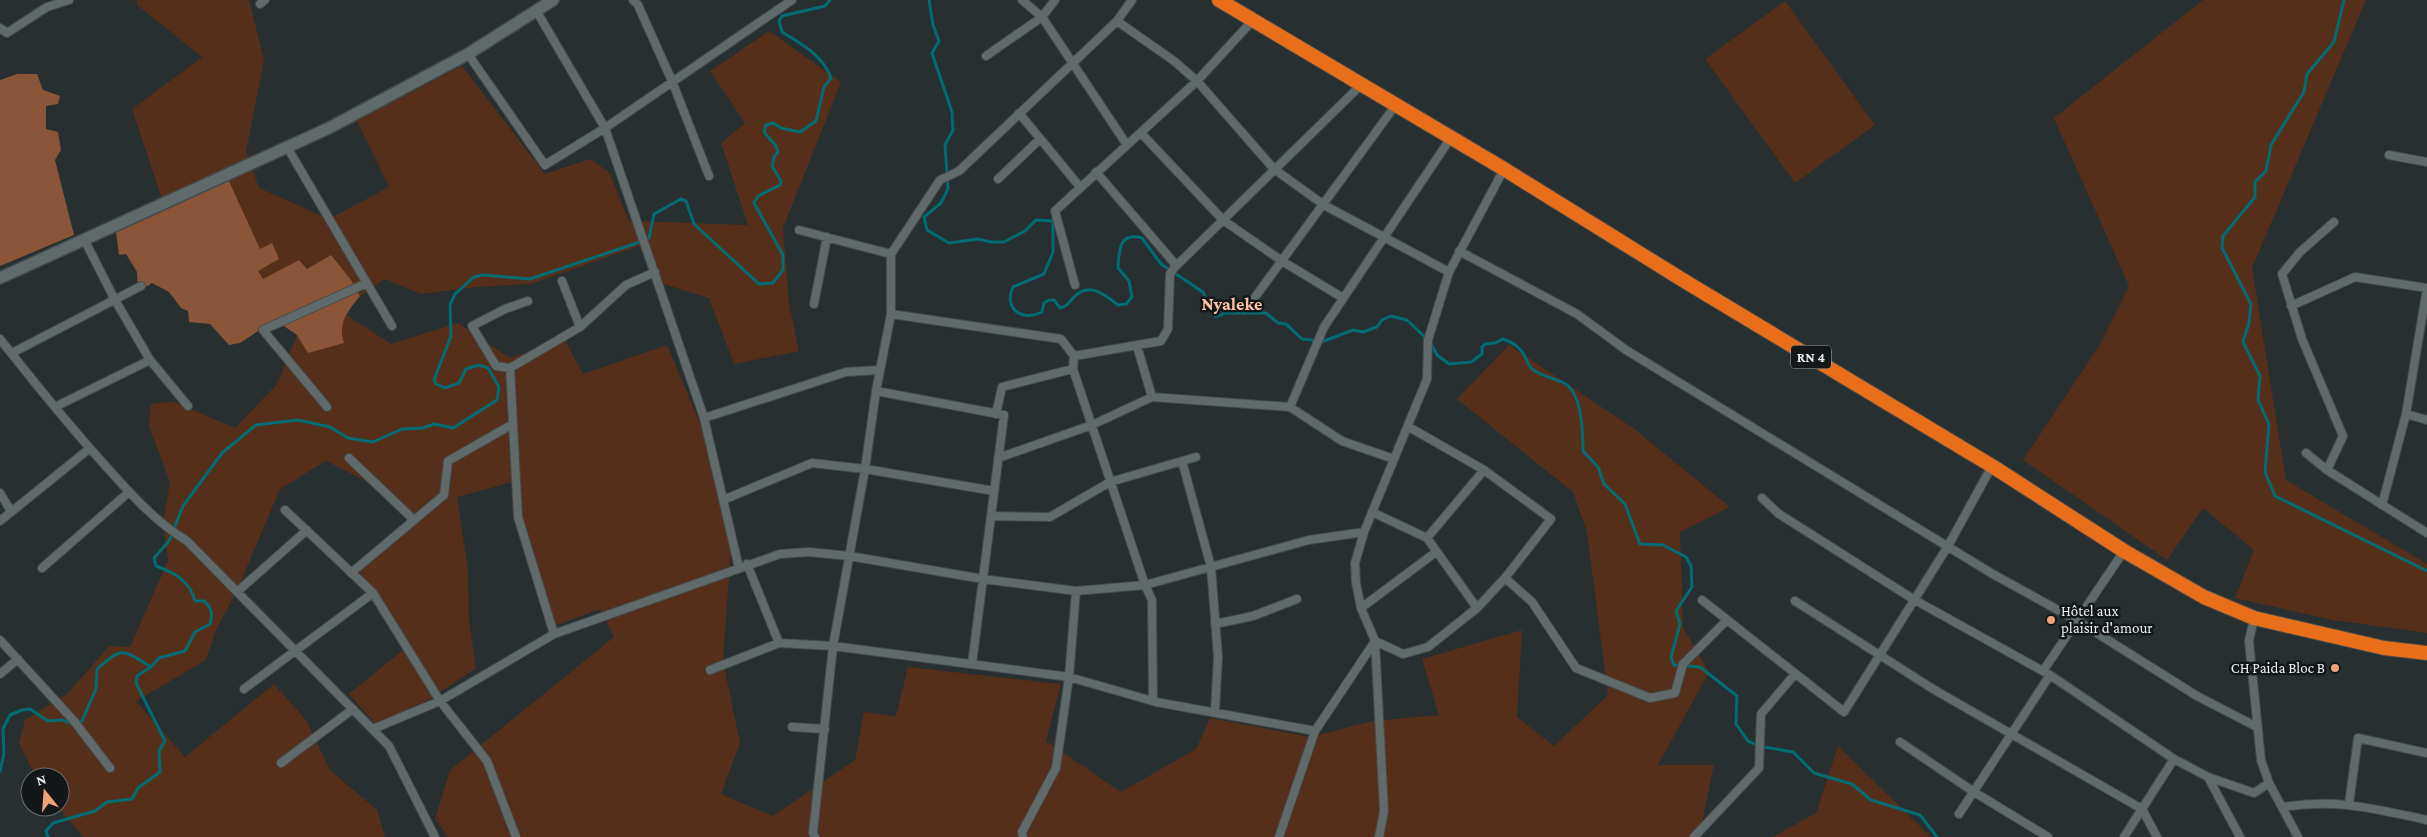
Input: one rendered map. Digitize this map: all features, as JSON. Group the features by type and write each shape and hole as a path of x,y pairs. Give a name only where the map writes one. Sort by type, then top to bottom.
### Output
{"highway":[{"name":"RN 4","path":"1219,0 1504,169 1686,282 1992,466 2124,550 2204,597 2254,618 2384,648 2427,653"}],"street":[{"path":"0,28 7,33 47,7 69,0"},
{"path":"0,278 85,241 329,128 468,54 537,12 553,0"},
{"path":"633,0 638,4 672,81 709,176"},
{"path":"468,54 545,165 605,128 792,0"},
{"path":"1022,0 1042,16 1127,145"},
{"path":"986,56 1042,16 1055,0"},
{"path":"815,837 833,646 865,469 879,370 891,314 890,254 940,180 959,171 1117,21 1132,0"},
{"path":"537,12 605,128 645,240 704,418 723,500 743,566 779,644"},
{"path":"1075,285 1055,211 1197,81 1253,20"},
{"path":"1117,21 1174,61 1197,81 1274,169 1324,205 1449,272"},
{"path":"1074,356 1161,341 1168,330 1173,269 1361,85"},
{"path":"1253,300 1395,106"},
{"path":"1019,113 1080,187"},
{"path":"1141,133 1223,220 1343,298"},
{"path":"1290,407 1324,327 1450,138"},
{"path":"998,179 1040,139"},
{"path":"287,147 392,326"},
{"path":"2389,155 2427,162"},
{"path":"1379,837 1384,811 1376,641 1361,608 1356,583 1356,563 1364,532 1409,427 1427,379 1428,340 1449,272 1504,169"},
{"path":"1096,172 1173,269"},
{"path":"2327,470 2343,436 2302,340 2282,274 2300,252 2334,222"},
{"path":"799,230 890,254"},
{"path":"814,304 827,237"},
{"path":"85,241 115,300 150,360 188,406"},
{"path":"1459,251 1577,314 1626,350 1991,574 2076,620 2197,696 2257,727"},
{"path":"528,301 505,309 472,326 496,366 510,368 580,327 626,285 655,272"},
{"path":"2291,306 2355,277 2427,288 2406,414 2382,504"},
{"path":"562,281 580,327"},
{"path":"327,407 263,330 367,283"},
{"path":"12,354 141,286"},
{"path":"891,314 1061,338 1074,356 1073,369 1145,585 1152,600 1153,700"},
{"path":"0,338 89,449 129,492 173,532 187,541 389,746 435,837"},
{"path":"1137,346 1152,397"},
{"path":"55,407 150,360"},
{"path":"510,368 518,517 554,634"},
{"path":"996,414 1002,387 1073,369"},
{"path":"704,418 846,372 879,370"},
{"path":"876,391 1004,415 972,664"},
{"path":"998,458 1092,424 1152,397 1290,407 1342,441 1394,459"},
{"path":"2406,414 2427,420"},
{"path":"351,573 444,495 448,461 513,424"},
{"path":"1376,641 1403,654 1428,647 1477,608 1505,578 1551,519 1484,470 1409,427"},
{"path":"0,521 89,449"},
{"path":"2306,453 2327,470 2427,533"},
{"path":"991,516 1050,517 1110,482 1196,457"},
{"path":"349,458 414,520"},
{"path":"1182,461 1211,566 1218,657 1215,711"},
{"path":"723,500 812,463 865,469 994,491"},
{"path":"1702,600 1844,712 1913,599 1948,546 1992,466"},
{"path":"1427,538 1484,470"},
{"path":"42,568 129,492"},
{"path":"0,493 11,511"},
{"path":"1762,498 1779,514 1913,599 2047,673 2174,759 2208,776 2254,793 2269,783"},
{"path":"286,510 373,593 440,701 487,761 516,837"},
{"path":"1372,512 1427,538 1477,608"},
{"path":"237,592 307,530"},
{"path":"373,728 440,701 554,634 675,593 743,566 780,554 809,552 850,556 983,579 1076,591 1145,585 1309,540 1364,532"},
{"path":"1959,814 2011,736 2076,620 2124,550"},
{"path":"1361,608 1436,552"},
{"path":"1505,578 1532,602 1576,668 1650,698 1675,693 1682,666 1727,620"},
{"path":"1022,837 1022,832 1056,768 1069,677 1076,591"},
{"path":"244,688 373,593"},
{"path":"1215,624 1254,616 1297,599"},
{"path":"1795,601 1878,656 2011,736 2142,810 2157,837"},
{"path":"2254,618 2249,641 2261,760 2269,783 2298,837"},
{"path":"0,640 76,723 110,768"},
{"path":"1279,837 1282,833 1315,731 1376,641"},
{"path":"710,670 779,644 833,646 1069,677 1153,700 1315,731"},
{"path":"0,674 18,659"},
{"path":"1694,837 1759,768 1761,714 1795,674"},
{"path":"281,763 353,709"},
{"path":"792,727 825,729"},
{"path":"2349,804 2358,738 2427,753"},
{"path":"1900,742 1974,792 2048,837"},
{"path":"2124,837 2174,759"},
{"path":"2208,776 2240,837"},
{"path":"2283,807 2311,802 2349,804 2427,820"}],"shaded area":[{"path":"137,0 249,0 264,60 246,152 259,188 329,219 389,187 357,121 462,66 545,174 590,159 609,172 629,221 748,225 721,143 745,123 710,71 769,31 841,82 783,228 789,304 799,351 734,364 709,298 654,281 639,246 531,284 476,287 421,294 385,279 360,296 351,280 307,269 299,260 263,279 257,271 279,259 260,250 228,179 165,208 132,109 202,57 137,5"},
{"path":"2203,0 2366,0 2252,268 2286,480 2427,564 2427,633 2333,620 2235,598 2254,550 2203,508 2167,560 2023,460 2099,346 2129,286 2054,118"},
{"path":"1785,1 1875,125 1795,183 1705,59"},
{"path":"17,74 37,74 43,90 60,96 58,104 46,106 46,129 58,132 61,150 55,160 74,235 0,266 0,80"},
{"path":"228,179 260,249 272,243 279,259 258,271 263,279 299,260 307,269 331,255 351,280 360,296 348,312 343,323 342,336 344,343 308,353 297,335 275,320 240,343 229,345 210,324 189,322 188,311 181,308 169,292 152,283 138,292 137,272 126,254 119,255 116,231"},
{"path":"345,314 391,344 458,323 510,358 565,340 583,374 667,345 701,426 731,548 723,661 740,743 721,794 773,816 855,760 864,712 896,716 908,667 1061,684 1046,741 1121,792 1196,749 1210,718 1310,737 1373,721 1439,715 1422,659 1522,630 1517,717 1554,746 1608,695 1587,532 1573,492 1457,399 1509,345 1633,428 1730,507 1680,532 1683,627 1709,672 1658,765 1714,765 1699,837 448,837 435,819 450,770 614,637 600,609 552,627 535,587 513,482 457,497 468,570 469,620 476,668 415,709 374,723 349,694 403,650 356,565 414,515 364,480 326,461 280,489 238,588 215,632 206,660 136,701 185,757 274,684 306,720 330,770 377,810 385,837 84,837 67,817 70,817 70,767 31,767 19,743 25,720 67,694 109,646 130,647 168,561 163,523 170,482 149,426 151,404 172,401 235,428 277,384 297,335 344,342 340,333"},
{"path":"1838,746 1931,837 1773,837 1816,813"}],"waterway":[{"path":"0,771 4,754 3,729 10,715 30,709 48,721 62,720 74,724 82,721 96,689 97,669 112,656 123,653 128,654 151,667 159,658 185,651 195,632 210,624 211,611 209,606 204,601 195,601 193,594 185,583 175,575 156,566 154,558 169,541 183,506 222,453 256,425 298,420 330,427 348,438 373,442 402,429 423,428 434,424 453,428 497,400 499,387 488,368 479,365 466,369 459,383 445,388 436,384 434,380 451,336 450,305 455,294 474,277 483,275 530,279 640,242 649,238 654,214 681,199 686,201 694,224 759,284 773,283 783,270 783,255 754,203 758,196 780,185 781,181 772,166 774,157 778,152 776,146 764,132 766,125 773,123 781,128 800,132 816,121 824,87 831,78 823,63 817,57 782,32 779,21 782,16 825,6 830,0"},
{"path":"929,0 933,25 939,41 932,53 952,112 953,130 945,145 948,189 941,203 924,217 927,230 949,243 978,239 1004,242 1025,231 1036,220 1053,221 1053,252 1044,274 1013,287 1010,302 1016,312 1035,315 1042,312 1044,303 1049,300 1054,300 1060,308 1084,290 1102,293 1118,305 1126,304 1132,297 1129,281 1118,268 1119,255 1125,240 1134,237 1142,238 1161,264 1203,292 1207,301 1215,305 1213,314 1216,317 1225,313 1266,313 1278,323 1286,324 1302,339 1312,340 1316,344 1353,330 1363,332 1377,327 1382,320 1391,316 1407,320 1431,343 1437,355 1449,364 1471,362 1482,354 1482,347 1485,344 1495,343 1503,339 1514,344 1519,348 1534,371 1564,383 1575,395 1580,413 1583,451 1598,467 1604,484 1625,504 1640,544 1663,545 1686,557 1691,566 1692,587 1676,611 1680,624 1671,657 1674,665 1700,667 1737,696 1736,724 1748,741 1759,746 1793,752 1814,773 1852,784 1871,800 1920,815 1937,837"},
{"path":"2344,0 2334,42 2307,74 2304,92 2271,145 2266,171 2255,182 2255,197 2223,236 2222,248 2251,304 2249,323 2243,342 2260,376 2258,400 2269,424 2265,472 2275,496 2427,571"},
{"path":"48,837 46,831 53,823 95,811 107,802 132,799 138,788 160,772 159,751 165,741 136,683 137,676 151,667"}],"place":[{"name":"Hôtel aux plaisir d'amour","path":"2051,620"},
{"name":"CH Paida Bloc B","path":"2335,668"}],"district":[{"name":"Nyaleke","path":"1232,304"}]}
